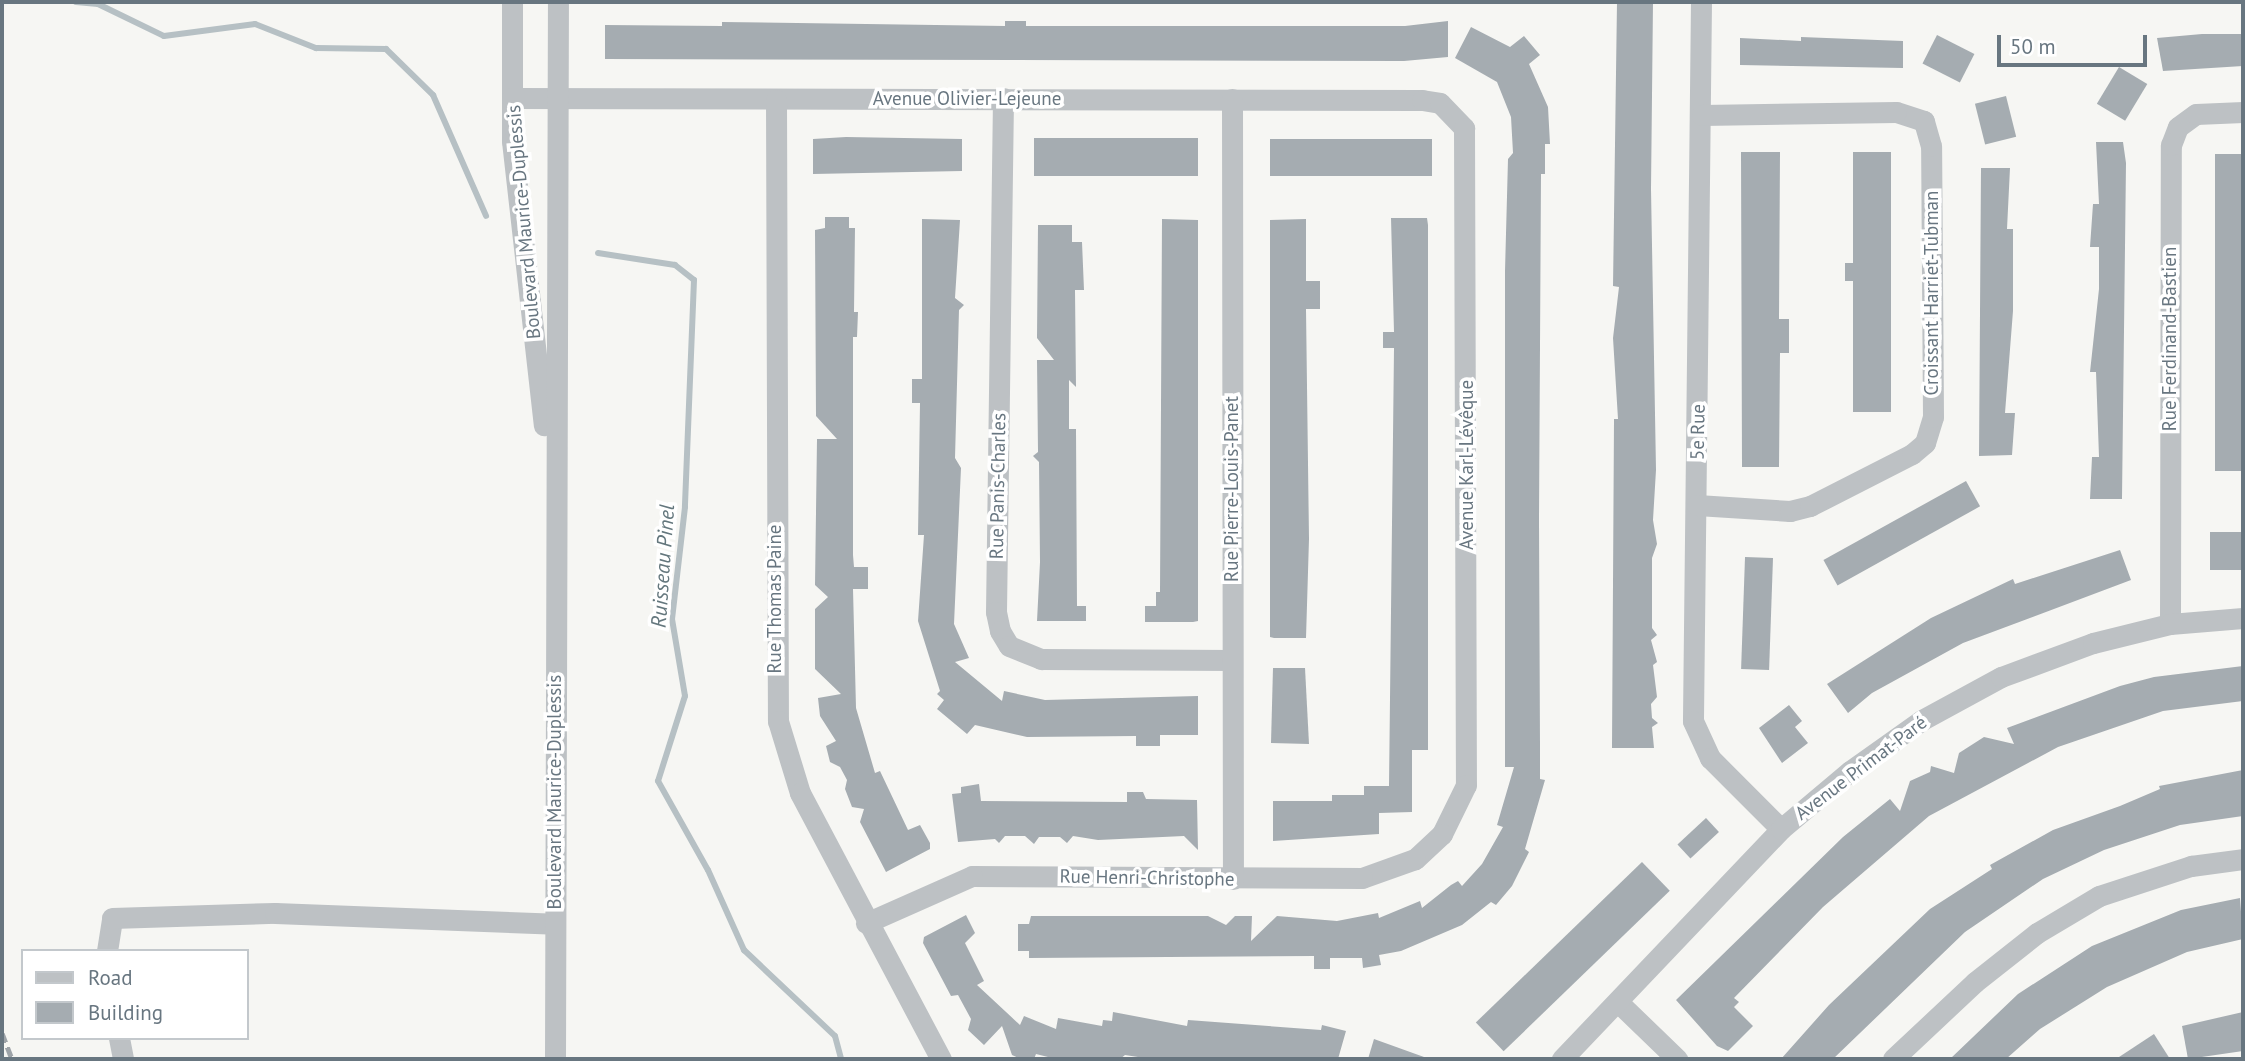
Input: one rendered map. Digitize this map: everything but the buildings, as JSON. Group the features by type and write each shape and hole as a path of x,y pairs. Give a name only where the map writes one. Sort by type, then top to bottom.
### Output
{"street":[{"name":"Boulevard Maurice-Duplessis","path":"512,2 512,141 556,525"},
{"name":"Boulevard Maurice-Duplessis","path":"555,1059 558,2"},
{"name":"5e Rue","path":"1701,2 1696,734 1710,758 1781,829"},
{"name":"Avenue Olivier-Lejeune","path":"512,98 1422,100"},
{"name":"Rue Panis-Charles","path":"1003,98 996,612 1000,631 1009,646 1041,659 1232,660"},
{"name":"Rue Pierre-Louis-Panet","path":"1232,99 1233,879"},
{"name":"Rue Thomas Paine","path":"776,100 778,721 800,793 866,923 941,1059"},
{"name":"Avenue Karl-Lévêque","path":"1422,100 1440,103 1454,113 1465,128 1468,147 1466,785 1452,818 1431,847"},
{"name":"Croissant Harriet-Tubman","path":"1697,505 1790,510 1810,506 1912,454 1925,443 1933,417 1931,146 1924,121 1896,112 1702,115"},
{"name":"Rue Ferdinand-Bastien","path":"2170,624 2173,135 2196,114 2243,112"},
{"name":"Avenue Primat-Paré","path":"1562,1059 1619,1003 1781,829 1850,771 1961,697 2047,658 2170,624 2243,618"},
{"name":"Rue Henri-Christophe","path":"866,923 972,876 1362,878 1415,859 1431,847"},
{"path":"1893,1059 1985,974 2037,933 2099,896 2191,866 2243,859"},
{"path":"107,949 112,918 275,913 555,924"},
{"path":"1619,1003 1677,1059"},
{"path":"119,1040 123,1059"}],"waterway":[{"name":"Ruisseau Pinel","path":"76,2 98,4 164,36 255,24 316,48 386,49 433,95 486,216"},
{"name":"Ruisseau Pinel","path":"598,253 675,265 694,280 685,507 672,619 685,696 658,781 708,870 744,950 835,1036 841,1059"}],"railway":[{"path":"2,1033 12,1059"}]}
